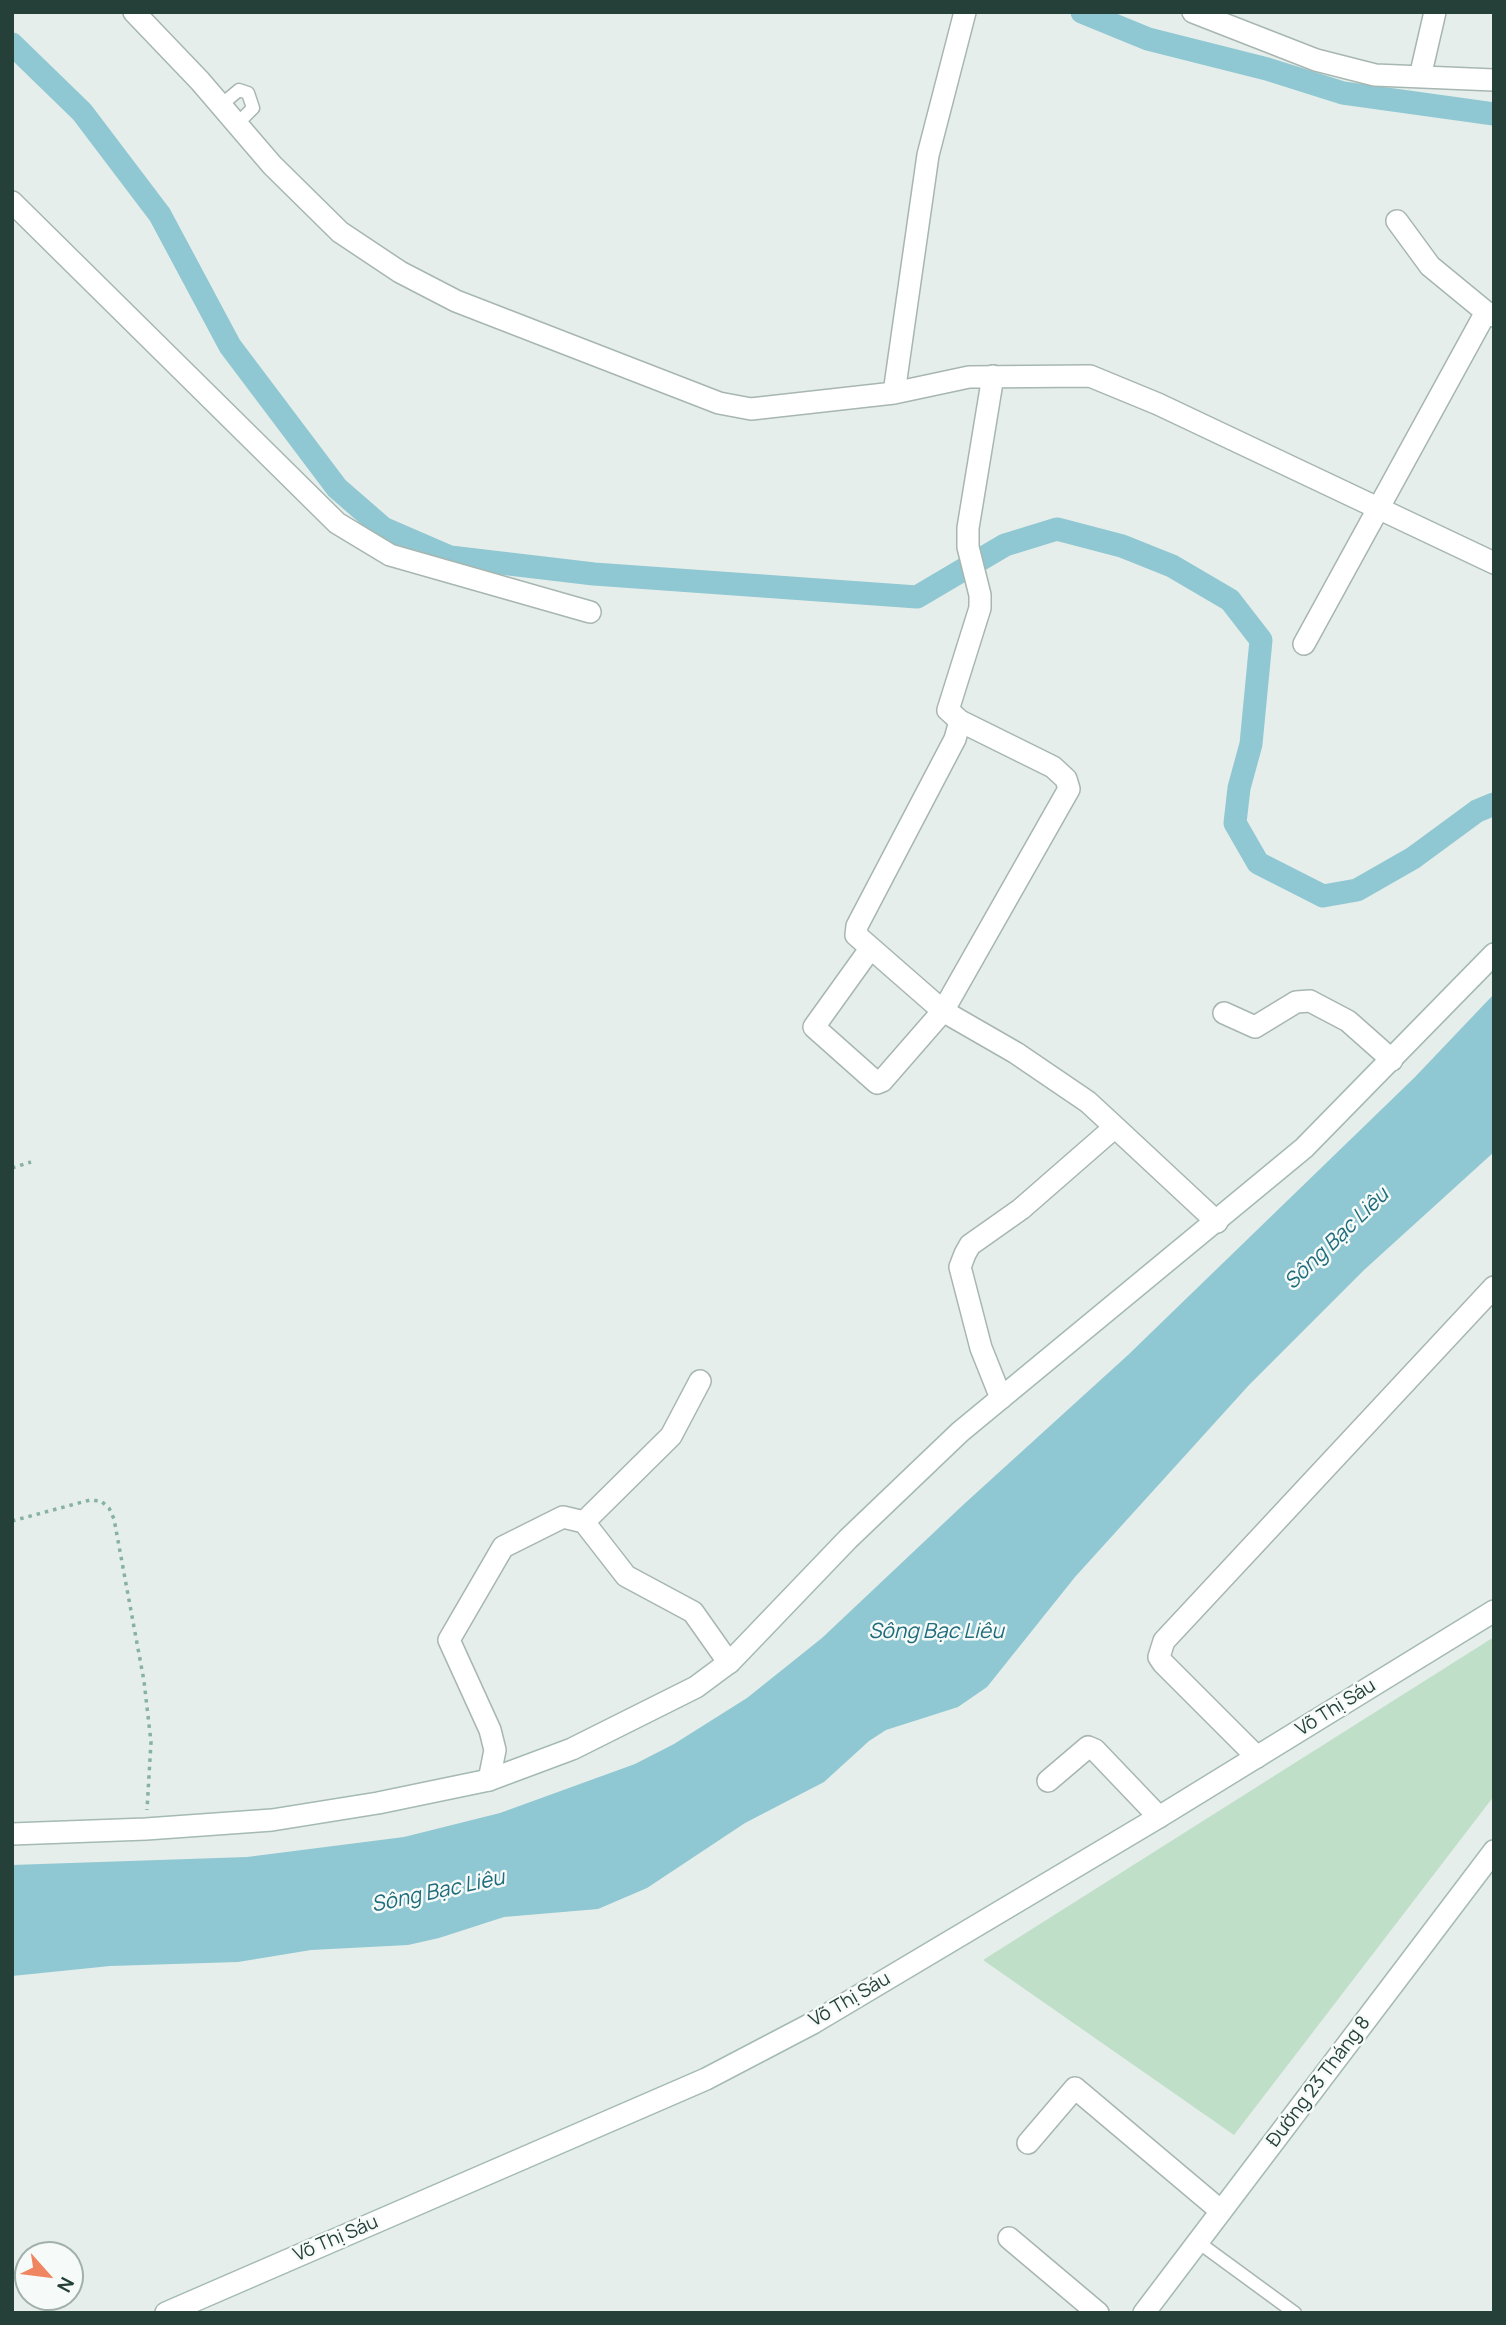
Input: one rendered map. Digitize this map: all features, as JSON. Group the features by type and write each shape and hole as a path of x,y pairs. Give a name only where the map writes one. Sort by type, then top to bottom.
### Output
{"street":[{"path":"134,12 221,105 272,165 340,232 400,272 456,302 719,403 751,409 779,408 894,393 969,377 1090,376 1158,404 1494,563"},
{"path":"894,393 928,155 965,12"},
{"path":"1193,12 1340,67 1375,75 1494,80"},
{"path":"1420,77 1435,12"},
{"path":"12,202 337,523 390,555 590,612"},
{"path":"1304,644 1490,314 1430,266 1397,221"},
{"path":"870,949 814,1027 877,1083 882,1081 943,1011 1069,789 1062,774 1053,767 960,721 948,706 980,608 968,528 993,376"},
{"path":"960,721 955,740 857,926 856,935 943,1011 1016,1053 1088,1102 1217,1222"},
{"path":"12,1834 146,1829 272,1820 378,1803 489,1780 572,1749 696,1687 729,1663 848,1539 960,1432 1304,1148 1494,954"},
{"path":"1224,1013 1255,1027 1296,1002 1310,1001 1348,1021 1392,1060"},
{"path":"1001,1398 981,1348 960,1267 965,1254 970,1245 1021,1209 1115,1127"},
{"path":"1257,1757 1163,1663 1159,1657 1164,1641 1494,1287"},
{"path":"584,1522 671,1436 700,1381"},
{"path":"489,1780 495,1750 490,1730 449,1640 503,1547 563,1517 584,1522 626,1576 693,1612 729,1663"},
{"name":"Võ Thị Sáu","path":"166,2313 706,2079 813,2023 1159,1817 1494,1611"},
{"path":"1048,1781 1088,1747 1095,1750 1159,1817"},
{"name":"Đường 23 Tháng 8","path":"1144,2313 1494,1851"},
{"path":"1028,2143 1069,2091 1075,2088 1221,2211"},
{"path":"1009,2238 1098,2313"}],"lane":[{"path":"1198,2242 1295,2313"}],"path":[{"path":"12,1168 31,1162"},
{"path":"12,1521 90,1500 101,1501 109,1508 144,1681 151,1742 146,1829"}],"green space":[{"path":"1494,1637 1494,1796 1234,2135 983,1960"}],"water":[{"name":"Sông Bạc Liêu","path":"1494,994 1494,1152 1364,1270 1249,1385 1075,1577 987,1687 958,1707 886,1730 869,1741 824,1782 745,1823 647,1888 598,1909 504,1917 408,1945 311,1950 238,1962 110,1966 12,1976 12,1865 247,1857 404,1837 500,1813 635,1764 674,1744 747,1698 822,1638 1128,1355 1415,1077"}],"waterway":[{"path":"1082,12 1148,39 1267,69 1343,93 1494,114"},
{"path":"12,44 82,112 160,215 230,346 337,488 383,528 450,557 594,574 917,597 1005,545 1057,529 1122,546 1172,566 1230,600 1261,640 1251,744 1239,788 1235,823 1258,863 1323,896 1357,890 1413,858 1477,811 1494,804"}]}
